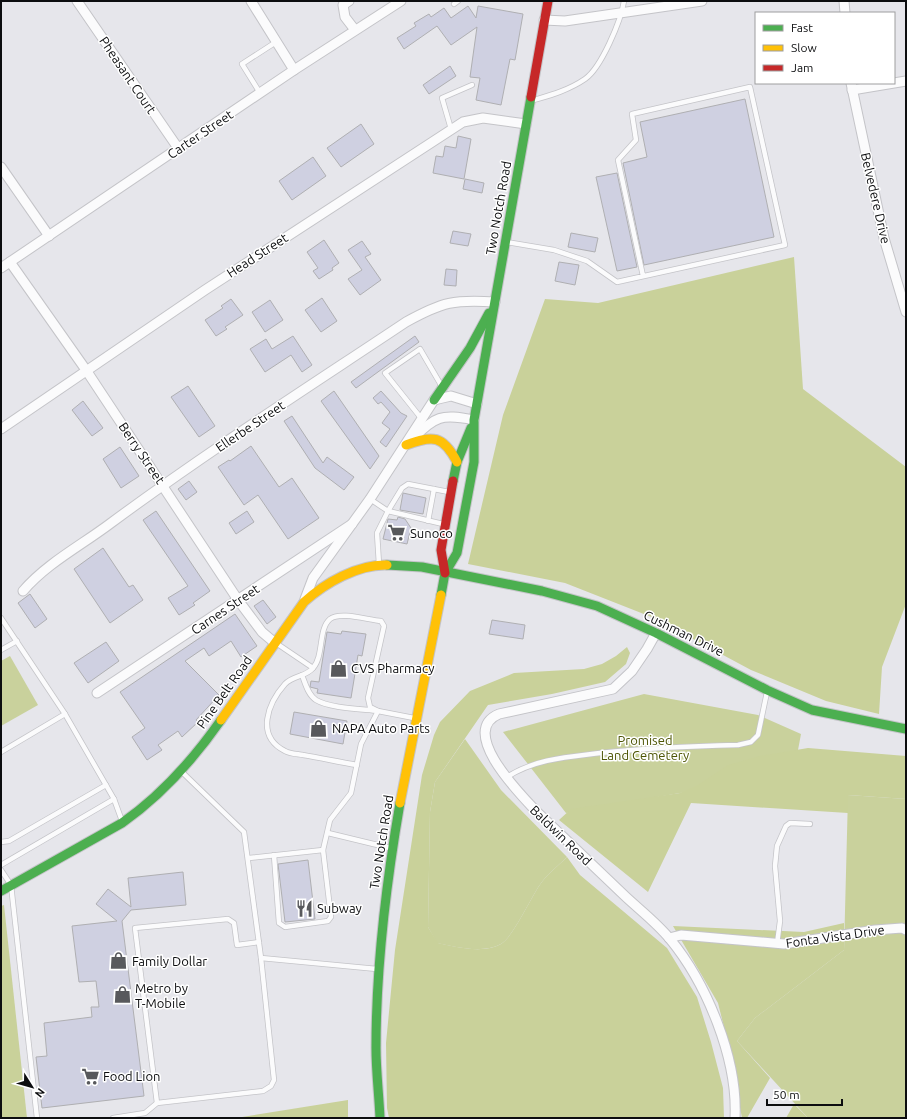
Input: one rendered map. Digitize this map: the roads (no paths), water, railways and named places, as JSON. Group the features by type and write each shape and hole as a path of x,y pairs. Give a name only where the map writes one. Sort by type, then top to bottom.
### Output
{"main road":[{"name":"Two Notch Road","path":"445,573 441,550 445,525 458,462 474,420 548,1"},
{"path":"434,400 470,348 495,302"},
{"name":"Two Notch Road","path":"380,1118 376,1078 378,969 392,848 445,573 457,553 474,462 474,420"},
{"path":"406,445 428,437 437,438 450,446 458,462"},
{"name":"Cushman Drive","path":"304,602 320,588 339,577 379,565 403,565 542,591 597,606 656,633 767,690 812,710 906,729"},
{"name":"Pine Belt Road","path":"1,891 122,823 153,800 182,772 214,730 304,602"}],"street":[{"name":"Pheasant Court","path":"78,1 178,148"},
{"path":"251,1 294,70"},
{"path":"349,1 343,5 345,17 355,30"},
{"name":"Carter Street","path":"1,268 294,70 400,1"},
{"path":"544,20 565,21 702,1"},
{"path":"844,1 845,12"},
{"path":"895,83 906,82"},
{"path":"852,86 879,84"},
{"name":"Belvedere Drive","path":"852,86 884,238 906,312"},
{"name":"Head Street","path":"1,429 205,290 463,122 484,118 526,124"},
{"path":"1,168 49,236"},
{"name":"Berry Street","path":"10,262 86,370 238,600 262,632 275,643"},
{"name":"Ellerbe Street","path":"23,591 35,576 82,545 162,484 419,314 455,301 495,302"},
{"path":"434,400 451,396 477,404"},
{"name":"Pine Belt Road","path":"304,602 313,578 370,499 434,400"},
{"name":"Pine Belt Road","path":"406,445 427,425 438,418 454,416 474,420"},
{"name":"Carnes Street","path":"97,693 352,524"},
{"name":"Baldwin Road","path":"656,633 632,671 612,689 505,712 488,720 484,730 485,738 490,752 507,777 536,811 669,938 701,986 720,1029 731,1079 735,1118"},
{"name":"Fonta Vista Drive","path":"669,938 681,935 777,944 875,930 902,928 906,930"}],"lane":[{"path":"530,101 562,92 586,79 598,64 607,47 622,12 624,1"},
{"path":"260,93 242,64 276,42"},
{"path":"451,129 442,98 472,85"},
{"path":"506,242 554,250 587,261 617,282 785,245 750,87 632,114 636,140 618,160 643,276"},
{"path":"421,418 385,373 420,349 443,387"},
{"path":"379,565 377,533 402,488 408,484 451,492"},
{"path":"428,521 434,489"},
{"path":"370,499 388,511 445,525"},
{"path":"357,765 285,752 268,734 266,722 270,704 290,679 302,675 313,668 318,658 325,625 330,619 339,615 381,621 384,626 368,698 370,707 378,711"},
{"path":"1,618 18,641 65,714 114,799 122,823"},
{"path":"1,650 18,641"},
{"path":"275,643 313,668"},
{"path":"302,675 308,692 315,700 326,704 416,718"},
{"path":"507,777 519,769 540,761 560,757 645,748 738,746 751,742 758,735 767,690"},
{"path":"274,855 279,923 285,927 328,921 331,917 323,850 330,820 333,814 351,793 361,744 378,711"},
{"path":"1,752 65,714"},
{"path":"113,1118 145,1113 157,1103 262,1091 271,1086 274,1080 249,858 244,832 182,772"},
{"path":"1,842 9,841 106,785"},
{"path":"1,865 114,799"},
{"path":"777,944 780,921 775,866 777,846 784,831 790,823 810,824"},
{"path":"328,833 392,848"},
{"path":"249,858 323,850"},
{"path":"1,870 11,885 37,1118"},
{"path":"157,1103 135,928 228,919 234,924 237,945 259,942"},
{"path":"261,958 378,969"}],"place":[{"name":"Sunoco","path":"397,533"},
{"name":"CVS Pharmacy","path":"338,668"},
{"name":"NAPA Auto Parts","path":"319,728"},
{"name":"Subway","path":"304,908"},
{"name":"Family Dollar","path":"119,961"},
{"name":"Metro by T-Mobile","path":"122,995"},
{"name":"Food Lion","path":"90,1076"}],"park label":[{"name":"Promised Land Cemetery","path":"645,748"}]}
